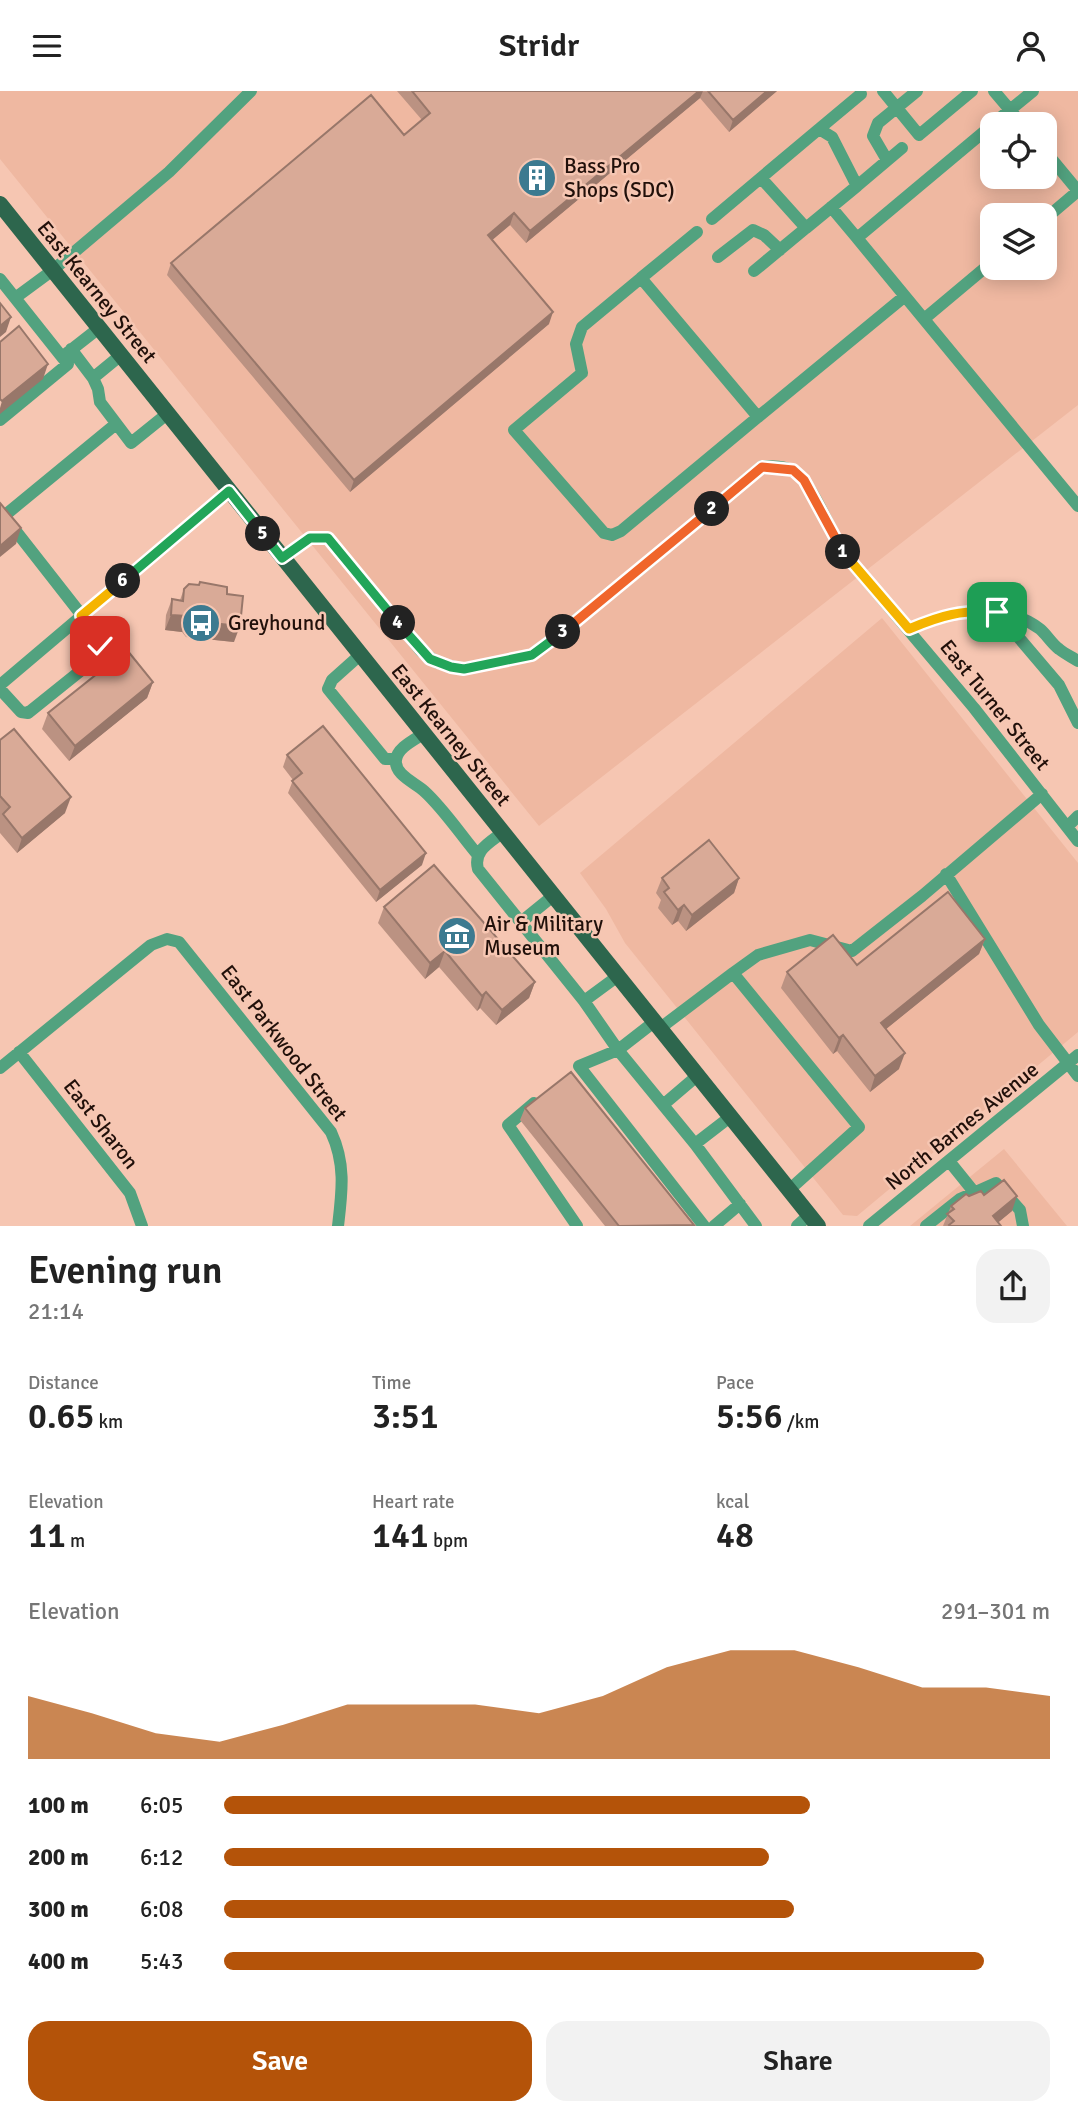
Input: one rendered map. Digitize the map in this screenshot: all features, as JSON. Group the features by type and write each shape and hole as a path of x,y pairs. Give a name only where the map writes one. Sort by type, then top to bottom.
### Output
{"main road":[{"name":"East Kearney Street","path":"0,205 789,1190 808,1222"}],"street":[{"path":"15,297 53,270 169,172 251,91"},
{"path":"883,91 919,135 972,91"},
{"path":"887,160 873,136 878,123 917,91"},
{"path":"994,91 1010,110"},
{"path":"1008,112 1033,91"},
{"path":"712,219 861,94"},
{"path":"819,129 832,137 857,186"},
{"path":"857,238 980,136"},
{"path":"754,271 902,148"},
{"path":"1057,166 1078,191 1057,209"},
{"path":"761,178 806,228"},
{"path":"831,207 1078,506"},
{"path":"718,257 753,230 764,235 779,250"},
{"path":"696,232 582,327 576,344 582,373 514,430 604,533 612,535 621,531 905,296"},
{"path":"924,319 980,272"},
{"path":"641,278 758,417"},
{"path":"0,279 66,353 93,378 100,402 131,443 167,414"},
{"path":"66,353 99,328"},
{"path":"0,420 68,364 66,353"},
{"path":"93,378 121,355"},
{"path":"116,423 2,514 81,616 97,636 100,646 93,660 28,713 21,712 0,687 81,616 229,491"},
{"name":"East Turner Street","path":"282,558 310,538 328,538 430,659 464,669 490,665 532,655 648,563 762,467 793,470 804,480 832,536 845,555 909,629 1078,841"},
{"path":"909,629 935,618 966,610 1005,612 1040,629 1058,649 1078,661"},
{"path":"997,612 1059,685 1078,723"},
{"path":"1058,649 1078,652"},
{"path":"360,655 332,680 328,689 386,759 396,759"},
{"path":"423,734 405,747 396,759 396,766 408,781 424,791 477,854"},
{"path":"704,1226 574,1070 618,1050 758,955 810,940 852,950 1042,794"},
{"path":"1067,827 1078,816"},
{"path":"502,833 477,854 478,869 584,1001 618,1050 695,1144 756,1226"},
{"path":"946,874 1039,1025 1078,1076"},
{"path":"521,922 553,896"},
{"name":"East Parkwood Street","path":"19,1052 151,945 171,939 185,947 331,1132 339,1151 343,1173 338,1226"},
{"path":"733,972 859,1127 789,1190"},
{"path":"584,1001 618,977"},
{"path":"0,1068 19,1052"},
{"name":"East Sharon","path":"19,1052 125,1186 135,1202 142,1226"},
{"name":"North Barnes Avenue","path":"869,1226 1078,1055"},
{"path":"663,1105 697,1076"},
{"path":"549,1091 508,1125 577,1226"},
{"path":"695,1144 730,1117"},
{"path":"949,1161 974,1192"},
{"path":"926,1226 960,1199 996,1182 1020,1210 1023,1226"},
{"path":"714,1226 740,1205"}],"shaded area":[{"path":"0,91 1078,91 1078,405 539,826 0,159"},
{"path":"882,618 1078,863 1078,1032 857,1216 843,1215 625,943 606,909 580,873"},
{"path":"1004,1149 1067,1226 910,1226"}],"building":[{"path":"412,91 699,91 530,231 514,213 488,235 553,312 354,480 171,263 371,95 404,135 430,113"},
{"path":"708,91 767,91 733,120"},
{"path":"0,303 11,317 0,326"},
{"path":"19,326 48,364 2,401 0,342"},
{"path":"0,503 21,528 0,546"},
{"path":"200,582 227,587 227,594 243,596 240,626 192,621 187,616 171,615 172,599 183,601 184,589 189,584 199,585"},
{"path":"127,650 153,682 75,746 48,713"},
{"path":"323,726 426,853 380,890 292,781 302,773 287,755"},
{"path":"14,729 71,797 22,838 3,814 10,807 0,796 0,740"},
{"path":"709,840 739,878 692,915 684,905 678,910 664,892 669,888 662,878"},
{"path":"434,865 535,982 502,1010 486,992 482,996 445,951 430,963 384,907"},
{"path":"948,892 985,939 881,1023 905,1053 875,1076 843,1035 839,1038 787,972 833,935 857,965"},
{"path":"571,1072 694,1225 619,1226 525,1108"},
{"path":"1004,1180 1017,1196 993,1216 1001,1226 949,1225 954,1221 947,1214 954,1209 951,1206 966,1194 969,1196 981,1191 984,1195"}],"place":[{"name":"Bass Pro Shops (SDC)","path":"537,178"},
{"name":"Greyhound","path":"201,623"},
{"name":"Air & Military Museum","path":"457,936"}],"route":[{"path":"100,646 97,636 81,616 229,491 282,558 310,538 328,538 401,628 430,659 464,669 532,655 648,563 750,475 762,467 770,466 793,470 804,480 832,536 845,555 909,629 935,618 966,610 997,612"}]}
